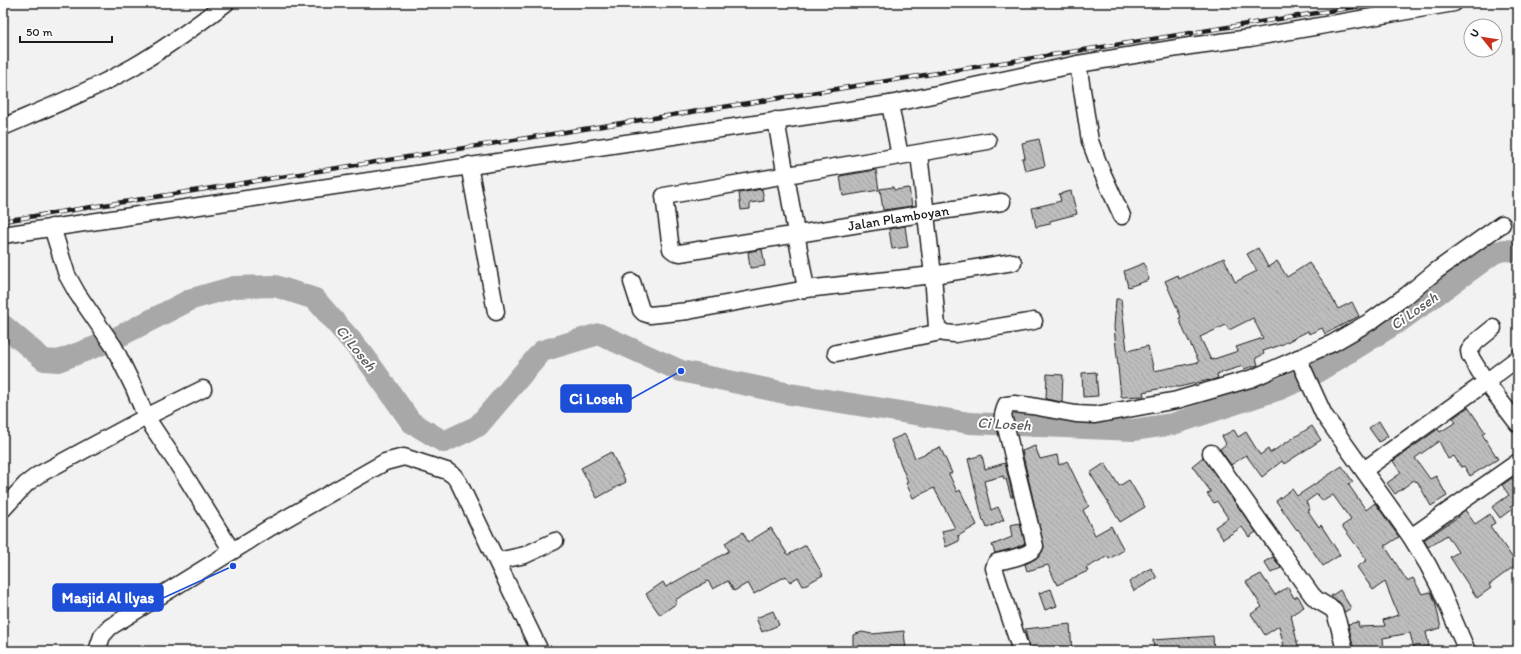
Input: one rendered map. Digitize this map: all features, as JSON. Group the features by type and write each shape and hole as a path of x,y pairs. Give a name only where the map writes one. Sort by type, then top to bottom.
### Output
{"street":[{"path":"3,127 80,94 132,67 170,44 226,3"},
{"path":"3,234 890,104 1078,64 1250,38 1454,3"},
{"path":"1078,64 1090,141 1101,170 1122,216"},
{"path":"890,104 900,156"},
{"path":"776,120 795,234 806,289"},
{"path":"786,175 919,154 988,141"},
{"path":"919,154 934,275 937,327 944,334 955,334 1034,321"},
{"path":"469,165 496,312"},
{"name":"Jalan Plamboyan","path":"786,175 664,196 671,250 680,252 1002,202"},
{"path":"1021,651 994,568 994,564 997,562 1034,550 1035,546 1012,445 1003,414 1006,405 1040,407 1076,414 1095,415 1177,400 1253,378 1333,343 1371,321 1407,295 1436,271 1502,224"},
{"path":"52,227 67,275 77,293 110,341 134,388 146,417 232,551"},
{"path":"632,282 641,310 650,315 688,311 806,289 934,275 1013,262"},
{"path":"1493,328 1476,342 1469,351 1470,356 1486,382 1518,424"},
{"path":"836,353 941,332"},
{"path":"1298,358 1324,415 1411,537 1441,590 1467,651"},
{"path":"1364,470 1518,358"},
{"path":"3,509 33,479 146,417 203,390"},
{"path":"1211,453 1312,595 1317,600 1334,610 1340,626 1345,651"},
{"path":"97,651 102,636 110,627 232,551 385,462 404,458 446,471 454,476 459,483 498,561 540,651"},
{"path":"1411,537 1518,462"},
{"path":"498,561 525,554 555,541"}],"building":[{"path":"1039,139 1045,166 1025,171 1022,158 1025,158 1022,143"},
{"path":"876,170 879,190 843,196 840,176"},
{"path":"893,187 894,190 909,188 912,206 883,210 880,189"},
{"path":"762,189 764,201 750,203 750,209 741,210 739,193"},
{"path":"1071,191 1077,214 1050,221 1050,224 1036,227 1032,208 1061,201 1059,194"},
{"path":"905,226 908,247 892,249 889,229"},
{"path":"1258,248 1268,267 1277,261 1287,277 1309,263 1324,283 1338,309 1352,302 1359,316 1325,334 1322,328 1309,334 1308,331 1281,345 1263,351 1264,354 1256,358 1258,365 1244,369 1243,366 1217,374 1218,378 1209,381 1143,392 1144,396 1121,397 1114,327 1116,299 1121,299 1127,351 1148,346 1154,371 1199,362 1184,331 1179,318 1181,317 1165,281 1178,275 1179,279 1224,258 1235,282 1257,271 1247,254","holes":["1253,318 1263,338 1236,347 1238,351 1211,360 1200,337 1226,325 1229,330"]},
{"path":"762,249 765,266 750,268 748,252"},
{"path":"1144,263 1149,280 1128,287 1124,271"},
{"path":"1096,372 1098,396 1083,397 1082,373"},
{"path":"1047,374 1063,375 1062,402 1046,399"},
{"path":"1468,407 1485,432 1482,434 1498,459 1470,476 1464,466 1461,467 1454,456 1448,459 1439,441 1415,458 1430,479 1436,476 1447,496 1431,506 1417,481 1416,482 1414,480 1395,494 1387,483 1401,473 1393,461 1438,429 1440,432 1456,422 1453,418"},
{"path":"1379,421 1388,436 1379,442 1369,428"},
{"path":"1312,426 1321,440 1284,464 1282,461 1262,477 1246,455 1231,465 1220,449 1226,444 1222,436 1234,430 1238,437 1246,432 1260,455 1268,449 1270,453"},
{"path":"905,434 915,458 940,447 952,473 949,474 957,492 960,490 977,525 958,536 959,541 946,547 942,531 955,528 934,488 913,498 906,483 908,482 891,440"},
{"path":"1035,446 1040,459 1057,455 1059,465 1067,461 1089,506 1083,510 1095,535 1111,526 1124,550 1109,559 1108,556 1086,568 1088,571 1057,585 1048,565 1027,571 1025,564 1039,557 1044,547 1022,451"},
{"path":"611,452 626,482 597,498 581,468"},
{"path":"982,455 985,469 1005,463 1013,497 1011,497 1006,479 1004,480 1003,476 984,481 991,510 998,507 1004,520 987,528 984,520 983,521 968,459"},
{"path":"1203,457 1256,532 1249,537 1242,527 1223,539 1215,527 1228,518 1217,501 1214,503 1207,494 1211,492 1192,466"},
{"path":"1105,463 1119,486 1129,480 1145,507 1120,522 1090,473"},
{"path":"1342,466 1353,482 1348,484 1366,510 1375,503 1399,537 1385,546 1407,581 1413,578 1422,594 1431,592 1432,594 1441,628 1426,632 1429,646 1414,649 1410,633 1383,638 1384,651 1354,651 1348,624 1358,622 1359,627 1385,626 1383,620 1398,615 1385,582 1373,590 1357,567 1367,560 1342,526 1351,520 1333,495 1323,501 1317,494 1306,502 1310,510 1308,511 1319,527 1321,525 1340,555 1323,566 1298,529 1297,530 1276,501 1292,489 1297,496"},
{"path":"1512,478 1518,486 1518,507 1515,503 1510,507 1512,509 1500,518 1492,507 1509,495 1502,485"},
{"path":"1465,510 1475,524 1490,514 1495,523 1490,526 1517,564 1489,585 1491,588 1477,598 1450,557 1458,552 1447,535 1428,547 1424,540 1458,517 1457,516"},
{"path":"1020,523 1025,543 1015,548 995,553 992,545 1012,537 1010,525"},
{"path":"771,528 788,555 806,545 823,575 803,586 798,577 790,582 786,576 754,594 748,583 734,591 728,581 713,589 708,581 675,600 677,603 660,615 646,594 663,582 666,587 729,551 725,543 743,532 748,542"},
{"path":"1273,557 1281,568 1271,573 1264,562"},
{"path":"1151,568 1157,578 1134,591 1129,582"},
{"path":"1261,574 1275,595 1288,587 1294,598 1298,596 1304,607 1291,615 1299,651 1285,651 1279,626 1265,635 1251,614 1262,607 1246,582"},
{"path":"1051,589 1057,606 1045,610 1039,593"},
{"path":"1340,590 1351,608 1345,612 1339,602 1331,596"},
{"path":"773,611 779,625 762,632 756,618"},
{"path":"1070,624 1072,651 1030,651 1025,629"},
{"path":"904,631 906,651 853,651 853,635 862,632 872,634"},
{"path":"1213,636 1214,651 1154,651 1153,640"}],"waterway":[{"name":"Ci Loseh","path":"1309,377 1400,321 1494,253 1504,250 1518,251"},
{"name":"Ci Loseh","path":"3,325 44,360 58,361 108,342 192,299 234,287 275,286 315,299 363,354 411,422 444,442 478,426 542,351 599,334 681,371 790,394 970,423 1133,430 1173,424 1280,389 1305,378"}],"railway":[{"path":"3,221 1380,3"}],"place":[{"name":"Ci Loseh","path":"681,371"},
{"name":"Masjid Al Ilyas","path":"233,566"}]}
